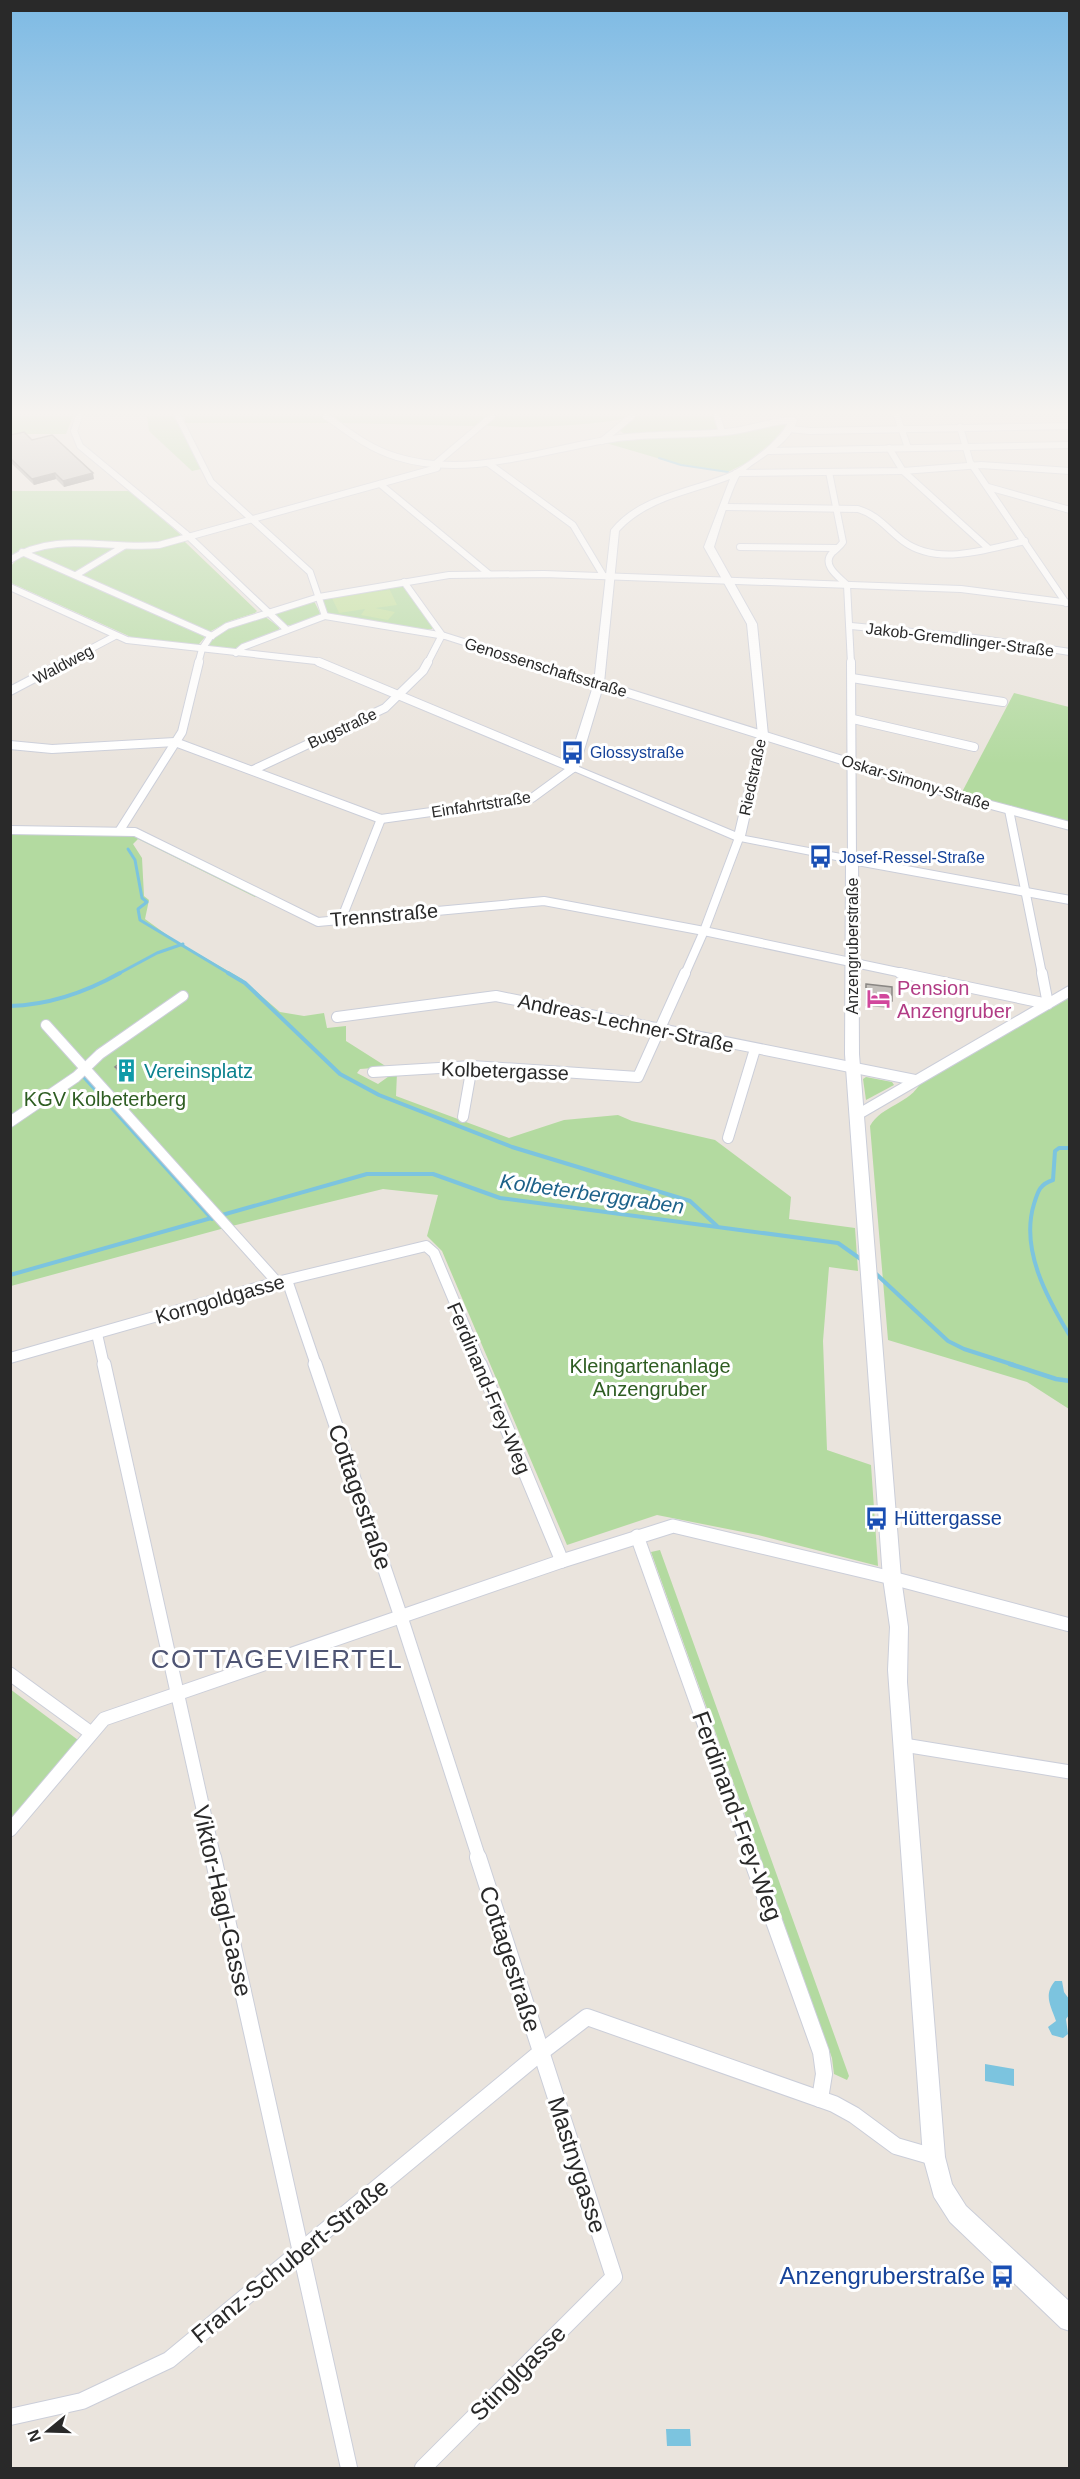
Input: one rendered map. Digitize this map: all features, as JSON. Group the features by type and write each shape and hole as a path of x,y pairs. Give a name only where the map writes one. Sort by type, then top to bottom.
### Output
{"street":[{"path":"183,532 287,630"},
{"path":"10,560 22,552 40,546 65,543 154,546 204,532"},
{"path":"236,652 243,647 325,616 310,572 264,532"},
{"path":"438,532 489,574"},
{"path":"577,532 606,576"},
{"path":"573,768 599,684 606,576 615,532"},
{"name":"Riedstraße","path":"638,1077 704,931 739,838 762,735 752,624 709,547 715,532"},
{"path":"841,532 843,542 829,555 828,565 847,585"},
{"path":"895,532 911,546 926,551 956,553 1025,541"},
{"path":"970,532 988,548"},
{"path":"1019,532 1068,603"},
{"path":"76,575 124,546"},
{"path":"740,547 837,548"},
{"path":"22,552 212,636"},
{"path":"120,830 184,727 202,649 212,636 234,623 319,597 448,575 489,574 727,580 971,590 1068,603"},
{"path":"404,582 442,634"},
{"name":"Anzengruberstraße","path":"847,585 851,626 853,718 852,1068 892,1578"},
{"path":"10,587 129,641 316,662 739,838 1070,900"},
{"name":"Genossenschaftsstraße","path":"325,616 442,634 762,735"},
{"name":"Jakob-Gremdlinger-Straße","path":"851,626 975,638 1070,652"},
{"name":"Bugstraße","path":"254,770 384,709 423,671 442,634"},
{"name":"Waldweg","path":"10,692 115,636"},
{"path":"852,678 1003,702"},
{"path":"853,718 974,747"},
{"name":"Oskar-Simony-Straße","path":"762,735 1009,810 1070,826"},
{"name":"Einfahrtstraße","path":"10,745 52,749 175,742 381,819 532,798 573,768"},
{"path":"1009,810 1048,1004"},
{"path":"341,920 381,819"},
{"name":"Trennstraße","path":"10,830 135,832 318,921 544,901 704,931 1048,1004"},
{"path":"857,1115 1070,991"},
{"path":"10,1122 76,1077 99,1054 183,996"},
{"name":"Andreas-Lechner-Straße","path":"337,1017 496,996 915,1080"},
{"path":"46,1025 85,1068"},
{"path":"728,1138 755,1049"},
{"path":"463,1117 472,1066"},
{"name":"Kolbetergasse","path":"373,1072 472,1066 638,1077"},
{"name":"Cottagestraße","path":"85,1068 223,1223 282,1281 401,1617 540,2053 587,2017 820,2098 844,2108 896,2146 933,2157"},
{"name":"Korngoldgasse","path":"10,1358 282,1281 426,1246 430,1248"},
{"name":"Ferdinand-Frey-Weg","path":"430,1248 562,1561"},
{"name":"Viktor-Hagl-Gasse","path":"97,1334 349,2469"},
{"path":"10,1830 104,1719 562,1561 673,1526 892,1578 1070,1625"},
{"name":"Ferdinand-Frey-Weg","path":"637,1536 821,2052 824,2074 820,2098"},
{"path":"892,1578 890,1600 894,1655 899,1680 933,2157 942,2189 958,2214 1070,2319"},
{"path":"10,1674 91,1733"},
{"path":"904,1745 1070,1772"},
{"name":"Franz-Schubert-Straße","path":"10,2417 82,2401 169,2360 540,2053"},
{"name":"Mastnygasse","path":"540,2053 614,2277"},
{"name":"Stinglgasse","path":"423,2469 614,2277"}],"green space":[{"path":"11,532 177,532 182,536 156,544 85,542 21,550 11,556"},
{"path":"185,542 257,611 209,632 80,575 125,547"},
{"path":"65,544 119,547 76,573 29,552"},
{"path":"22,554 205,635 205,637 195,645 131,637 11,583 11,566"},
{"path":"404,586 433,627 432,629 425,630 331,615 327,612 323,600 326,597"},
{"path":"390,590 397,605 375,608 395,612 388,620 361,615 365,609 339,613 332,598"},
{"path":"314,601 319,615 295,625 286,625 275,614"},
{"path":"264,616 279,627 279,631 231,650 208,647 211,640 223,630"},
{"path":"1014,693 1069,707 1069,823 961,794"},
{"path":"11,833 132,834 257,895 255,897 138,839 133,844 142,858 144,896 149,900 145,919 174,940 242,979 280,1012 304,1016 324,1013 327,1028 346,1026 346,1041 387,1067 360,1069 357,1073 378,1084 397,1073 396,1096 509,1138 564,1120 618,1115 632,1121 715,1140 791,1197 789,1219 855,1228 858,1271 829,1267 823,1341 827,1450 871,1465 878,1566 758,1535 657,1515 567,1545 442,1251 427,1236 438,1195 383,1189 232,1226 11,1286"},
{"path":"1069,998 1069,1409 1027,1382 888,1340 870,1126 881,1113 910,1095 921,1082"},
{"path":"866,1077 892,1082 894,1085 866,1100 863,1079"},
{"path":"660,1550 849,2076 847,2080 834,2074 832,2058 651,1552"},
{"path":"10,1689 78,1740 11,1818 10,1818"}],"water":[{"path":"1055,1981 1062,1981 1064,1992 1069,1999 1069,2015 1066,2019 1068,2034 1063,2038 1052,2035 1048,2027 1056,2021 1049,1996 1051,1986"},
{"path":"985,2064 1014,2069 1014,2086 985,2081"},
{"path":"666,2429 690,2429 691,2446 667,2446"}],"building":[{"path":"866,984 892,987 892,1001 866,999"},
{"path":"123,1061 134,1068 126,1074 115,1067"}],"waterway":[{"path":"128,849 135,860 142,898 147,902 138,909 140,920 181,945"},
{"path":"118,974 157,953 181,945"},
{"path":"181,945 230,974"},
{"path":"228,973 245,983 340,1074 379,1095 512,1147 690,1201 717,1226"},
{"path":"10,1006 39,1003 67,996 118,974"},
{"path":"84,1077 211,1218"},
{"path":"1070,1148 1059,1148 1055,1151 1053,1180 1042,1186 1037,1195 1030,1238 1038,1273 1070,1336"},
{"name":"Kolbeterberggraben","path":"211,1218 367,1174 433,1174 500,1198 838,1243 862,1260"},
{"name":"Kolbeterberggraben","path":"10,1275 211,1218"},
{"name":"Kolbeterberggraben","path":"874,1272 948,1341 964,1349 1014,1365"},
{"name":"Kolbeterberggraben","path":"1010,1364 1056,1379 1070,1381"}],"place":[{"name":"Glossystraße","path":"572,752"},
{"name":"Josef-Ressel-Straße","path":"821,857"},
{"name":"Pension Anzengruber","path":"879,999"},
{"name":"Vereinsplatz","path":"126,1071"},
{"name":"Hüttergasse","path":"876,1518"},
{"name":"Anzengruberstraße","path":"1003,2276"}],"district":[{"name":"COTTAGEVIERTEL","path":"277,1659"}],"park label":[{"name":"KGV Kolbeterberg","path":"105,1099"},
{"name":"Kleingartenanlage Anzengruber","path":"650,1378"}]}
